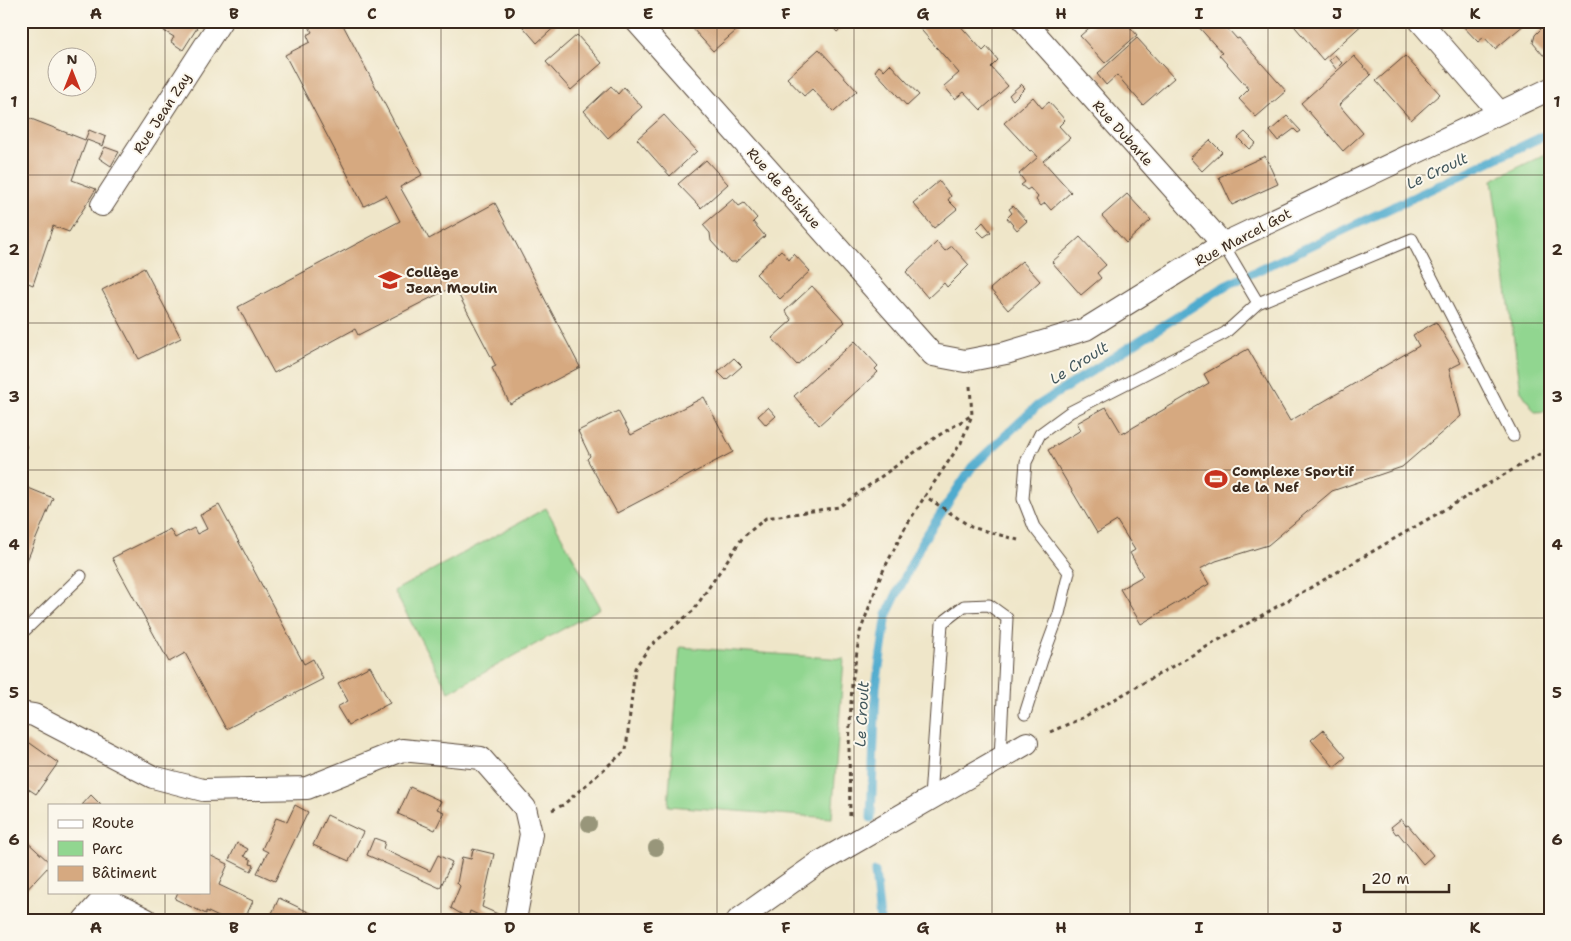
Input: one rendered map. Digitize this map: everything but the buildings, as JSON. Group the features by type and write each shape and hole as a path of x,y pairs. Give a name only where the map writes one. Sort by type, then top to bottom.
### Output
{"street":[{"name":"Rue de Boishue","path":"636,21 933,355"},
{"name":"Rue Dubarle","path":"1024,21 1228,252"},
{"path":"1420,21 1499,112"},
{"name":"Rue Jean Zay","path":"102,205 216,23"},
{"name":"Rue Marcel Got","path":"933,355 964,361 1006,353 1086,329 1228,252 1499,112 1550,89"},
{"path":"21,713 34,715 197,798 307,788 402,750 482,758 525,808 531,834 515,920"},
{"path":"738,920 817,864 1027,743"},
{"path":"84,920 107,895 147,920"}],"lane":[{"path":"1025,714 1042,660 1060,614 1069,572 1034,527 1023,498 1026,462 1040,434 1070,412 1225,333 1256,298 1412,239 1513,436"},
{"path":"1228,252 1256,298"},
{"path":"21,634 81,576"},
{"path":"930,798 942,623 964,606 989,605 1007,618 1000,758"}],"path":[{"path":"852,843 849,809 849,747 852,683 860,632 881,575 906,526 961,443 972,415 970,379 964,361"},
{"path":"528,821 563,805 626,750 635,668 650,646 693,611 743,538 766,518 839,507 936,437 972,415"},
{"path":"1027,743 1082,718 1550,448"},
{"path":"927,497 971,527 1052,549"}],"green space":[{"path":"1550,152 1550,411 1535,412 1521,391 1492,180"},
{"path":"546,508 601,608 449,692 394,591"},
{"path":"680,647 844,659 832,818 668,806"}],"waterway":[{"name":"Le Croult","path":"871,818 876,687 887,614 922,542 972,467 1037,406 1225,286 1550,133"},
{"name":"Le Croult","path":"875,872 880,920"}],"place":[{"name":"Collège Jean Moulin","path":"390,280"},
{"name":"Complexe Sportif de la Nef","path":"1216,479"}]}
